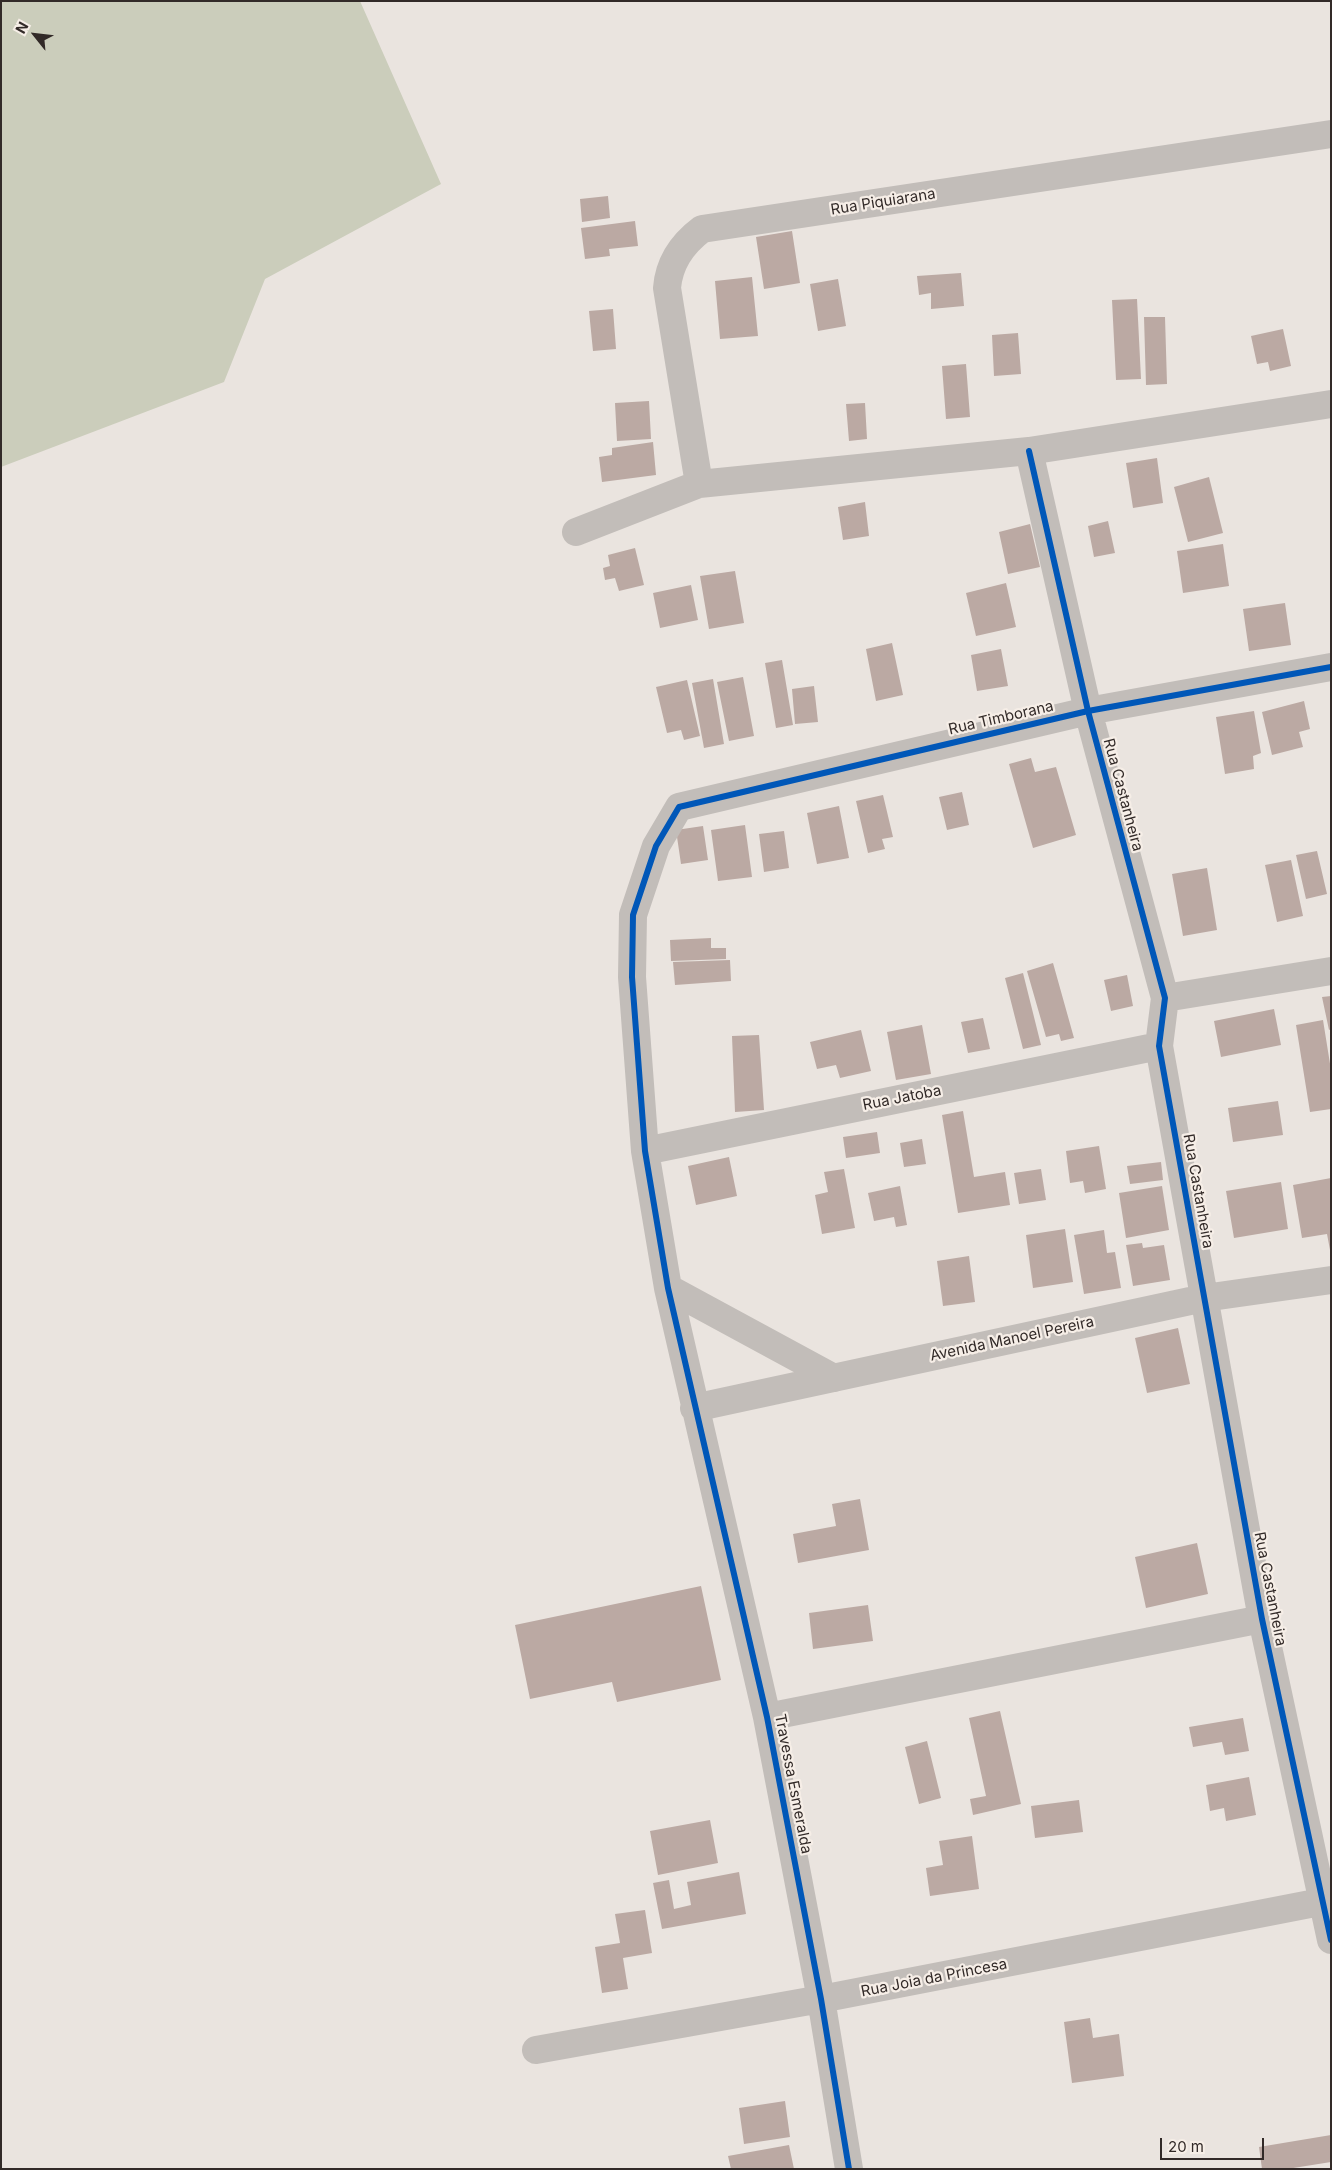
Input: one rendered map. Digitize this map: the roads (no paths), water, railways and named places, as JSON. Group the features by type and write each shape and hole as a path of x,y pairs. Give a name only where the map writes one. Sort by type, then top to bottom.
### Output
{"street":[{"name":"Rua Piquiarana","path":"699,484 667,288 668,273 677,254 689,239 702,229 1331,134"},
{"path":"576,532 699,484 1029,452 1331,404"},
{"name":"Rua Castanheira","path":"1029,452 1088,711 1165,998 1159,1046 1262,1618 1327,1901 1331,1940"},
{"name":"Rua Timborana","path":"679,807 1088,711 1331,667"},
{"name":"Travessa Esmeralda","path":"679,807 656,846 633,915 632,977 645,1151 668,1288 694,1408 767,1717 821,2000 848,2169"},
{"path":"1165,998 1331,971"},
{"name":"Rua Jatoba","path":"645,1151 1159,1046"},
{"name":"Avenida Manoel Pereira","path":"694,1408 1204,1298 1331,1280"},
{"path":"668,1288 834,1378"},
{"path":"767,1717 1262,1618"},
{"name":"Rua Joia da Princesa","path":"536,2050 821,2000 1327,1901"}]}
